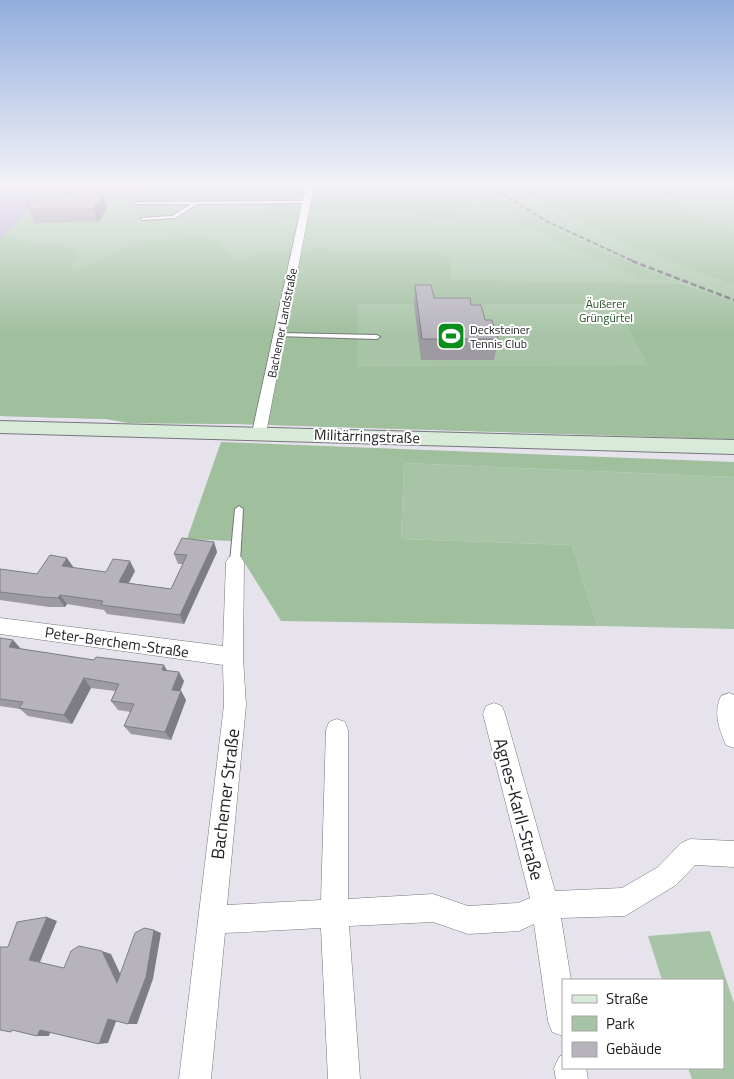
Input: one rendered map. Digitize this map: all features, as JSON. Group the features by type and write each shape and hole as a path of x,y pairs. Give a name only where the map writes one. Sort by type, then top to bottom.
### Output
{"main road":[{"name":"Militärringstraße","path":"0,427 734,447"}],"street":[{"name":"Bachemer Landstraße","path":"259,433 300,235"},
{"name":"Bachemer Straße","path":"195,1079 235,705 233,657 235,562"},
{"name":"Peter-Berchem-Straße","path":"0,626 233,657"},
{"path":"729,703 728,723 734,737"},
{"name":"Agnes-Karll-Straße","path":"494,714 545,905 562,1015"},
{"path":"337,730 334,914 344,1079"},
{"path":"211,920 433,908 468,920 519,918 545,905 625,902 667,876 690,852 734,854"}],"lane":[{"path":"280,335 377,337"},
{"name":"Bachemer Straße","path":"235,562 239,508"}],"green space":[{"name":"Äußerer Grüngürtel","path":"0,235 734,235 734,439 236,424 129,423 106,419 0,416"},
{"path":"4,235 31,242 54,243 66,246 72,249 80,259 71,266 74,270 82,269 139,242 204,237 218,243 234,258 248,258 270,251 315,250 316,246 349,254 438,251 451,261 451,280 680,284 734,302 734,439 236,424 129,423 106,419 0,416 0,239","holes":["358,304 616,304 649,366 357,367"]},
{"path":"546,235 567,235 671,280 640,279"},
{"path":"608,235 734,235 734,285 629,246"},
{"path":"221,442 734,462 734,477 404,463 401,539 572,545 597,626 281,621 231,541 187,539"},
{"path":"404,463 734,477 734,629 597,626 572,545 401,539"},
{"path":"710,931 734,1003 734,1079 692,1079 688,1069 724,1069 724,979 662,979 648,936"}],"building":[{"path":"415,285 431,285 434,298 470,298 471,305 481,305 485,320 492,320 498,339 422,339"},
{"path":"182,538 214,542 180,615 101,605 103,601 60,595 58,598 0,592 0,569 37,574 50,555 67,558 62,566 106,572 113,559 130,561 119,582 171,589 187,555 174,554"},
{"path":"0,638 13,640 9,647 94,660 96,657 164,665 162,670 179,672 172,690 181,691 165,732 124,726 134,704 111,701 119,684 84,678 64,715 19,708 23,702 0,699"},
{"path":"47,917 29,960 64,968 71,951 79,946 102,951 117,983 135,933 144,928 154,930 146,977 128,1024 108,1019 99,1044 40,1030 37,1036 12,1030 11,1032 0,1030 0,947 8,947 17,922"}],"railway":[{"path":"577,235 635,262"},
{"path":"632,261 734,300"}],"place":[{"name":"Decksteiner Tennis Club","path":"451,336"}]}
